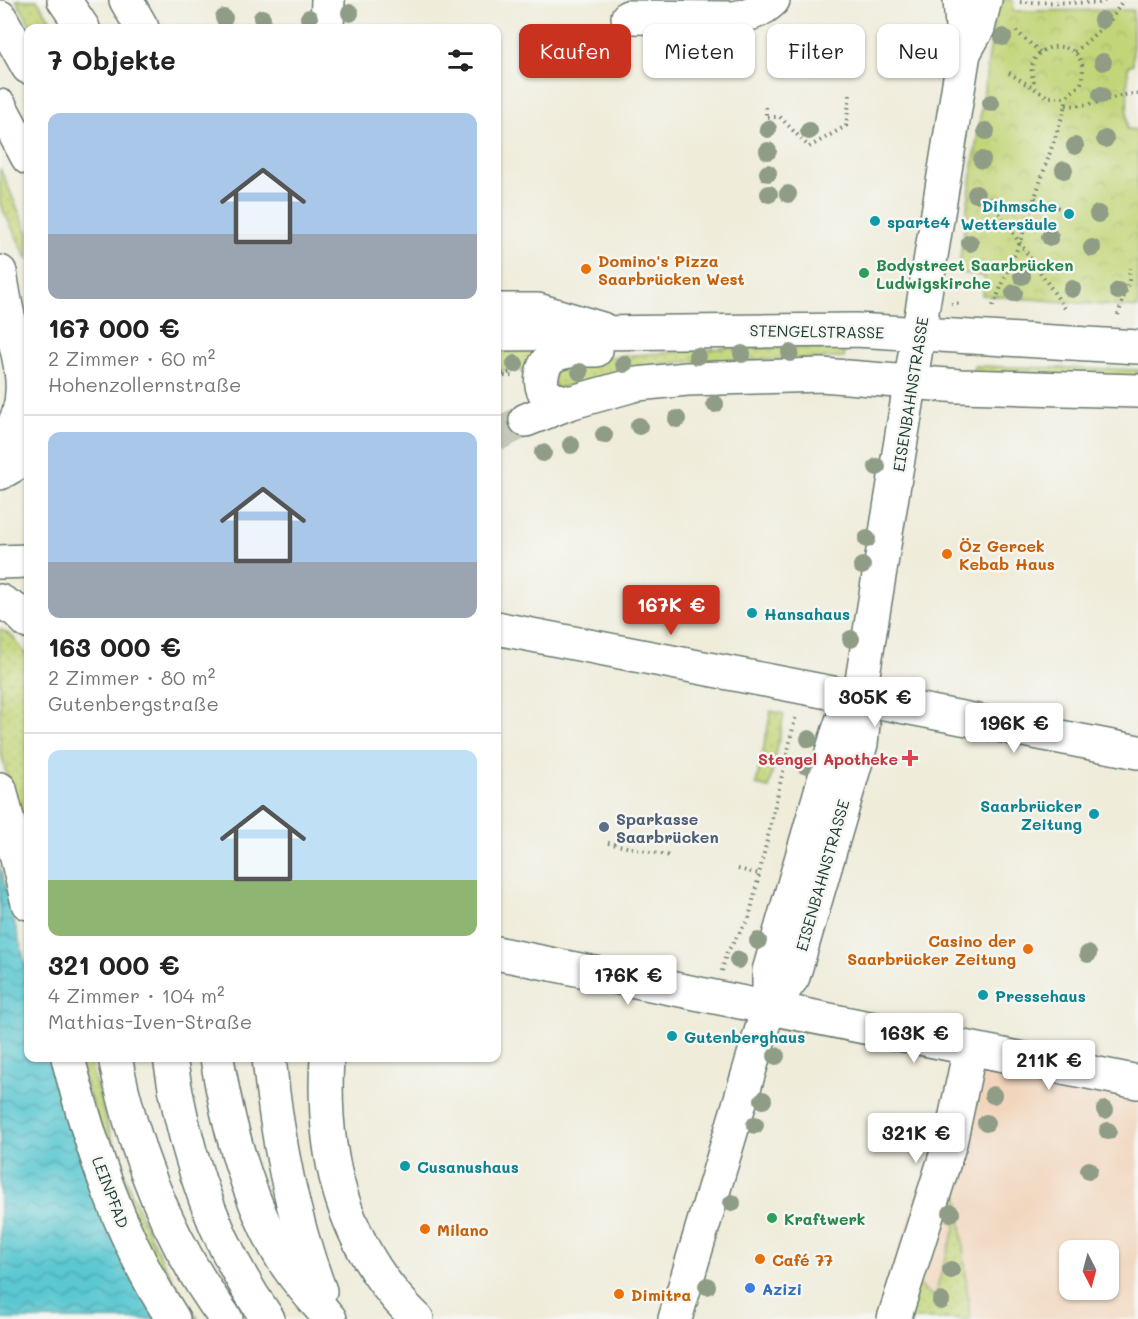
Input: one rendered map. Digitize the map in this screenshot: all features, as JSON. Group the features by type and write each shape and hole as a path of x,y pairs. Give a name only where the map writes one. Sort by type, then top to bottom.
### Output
{"main road":[{"path":"64,0 80,24"},
{"path":"126,0 140,24"},
{"path":"327,24 328,0"},
{"path":"628,17 734,18 766,8 773,0"},
{"name":"EISENBAHNSTRASSE","path":"675,1319 769,1009 769,971 836,739 842,721 860,699 964,53 960,0"},
{"name":"EISENBAHNSTRASSE","path":"964,53 978,28 985,0"},
{"path":"0,17 24,60"},
{"path":"0,106 24,151"},
{"path":"0,272 24,305"},
{"path":"0,272 9,321 23,369 19,409 14,425 0,446"},
{"path":"501,310 538,310 609,332"},
{"path":"569,403 548,397 541,382 545,365 552,356 564,351 643,347 697,330"},
{"name":"STENGELSTRASSE","path":"501,334 856,330 1138,347"},
{"path":"526,420 569,403 637,384 687,379 822,375 960,386 1138,391"},
{"path":"0,473 24,459"},
{"path":"0,562 24,561"},
{"path":"0,601 24,619"},
{"path":"501,629 1138,752"},
{"path":"0,789 24,887"},
{"path":"501,954 1138,1082"},
{"path":"894,1319 950,1143 970,1049"},
{"name":"LEINPFAD","path":"69,1062 84,1118 125,1230 144,1270 173,1319"},
{"path":"116,1062 135,1141 163,1214 196,1275 226,1319"},
{"path":"171,1062 188,1149 209,1211 236,1266 268,1319"},
{"path":"218,1062 234,1136 253,1193 275,1246 294,1274 330,1318"},
{"path":"269,1062 276,1124 292,1207 330,1318"},
{"path":"327,1062 328,1129 348,1221 363,1251 386,1287 417,1319"}],"path":[{"path":"1020,2 1102,3 1105,0"},
{"path":"1075,52 1110,21 1123,0"},
{"path":"1016,31 1040,52"},
{"path":"1010,74 1036,87 1048,97 1066,97 1082,84 1084,75 1083,66 1075,52 1057,46 1040,52 1032,64 1031,73 1036,87"},
{"path":"766,107 766,117 780,117 809,147 846,126 850,94"},
{"path":"1066,105 1091,106 1120,94 1138,94"},
{"path":"993,306 1020,242 1066,105 1066,97"},
{"path":"989,198 1066,310"},
{"path":"1035,198 1061,209"},
{"path":"1118,315 1129,282 1130,268"},
{"path":"721,978 726,954 749,918 797,710"},
{"path":"608,843 670,856"},
{"path":"738,869 760,874"}],"shaded area":[{"path":"965,1048 1138,1084 1138,1319 876,1319"}],"green space":[{"path":"16,0 37,0 53,24 30,24"},
{"path":"997,0 1013,0 1013,11 1133,10 1133,64 1128,66 1127,129 1138,130 1138,308 982,295 985,277 958,272"},
{"path":"0,168 24,224 24,252 0,204"},
{"path":"726,348 845,348 844,358 683,362 636,368 555,389 553,371 572,360"},
{"path":"547,349 537,398 530,401 528,370 501,371 501,351"},
{"path":"974,366 1138,370 1138,379 972,375"},
{"path":"0,629 12,636 24,652 24,843 0,749"},
{"path":"771,711 784,714 769,788 756,785"},
{"path":"77,1062 90,1062 119,1160 145,1226 178,1289 198,1319 183,1319 150,1267"},
{"path":"955,1162 970,1319 905,1319 916,1284 934,1297 956,1225 939,1213"}],"water":[{"path":"0,866 24,959 24,1062 52,1062 84,1163 159,1319 0,1319"}],"tunnel":[{"path":"501,432 526,420"}],"place":[{"name":"Dihmsche Wettersäule","path":"1069,214"},
{"name":"sparte4","path":"875,221"},
{"name":"Domino's Pizza Saarbrücken West","path":"586,269"},
{"name":"Bodystreet Saarbrücken Ludwigskirche","path":"864,273"},
{"name":"Öz Gercek Kebab Haus","path":"947,554"},
{"name":"Hansahaus","path":"752,613"},
{"name":"Stengel Apotheke","path":"910,758"},
{"name":"Saarbrücker Zeitung","path":"1094,814"},
{"name":"Sparkasse Saarbrücken","path":"604,827"},
{"name":"Casino der Saarbrücker Zeitung","path":"1028,949"},
{"name":"Pressehaus","path":"983,995"},
{"name":"Gutenberghaus","path":"672,1036"},
{"name":"Cusanushaus","path":"405,1166"},
{"name":"Kraftwerk","path":"772,1218"},
{"name":"Milano","path":"425,1229"},
{"name":"Café 77","path":"760,1259"},
{"name":"Azizi","path":"750,1288"},
{"name":"Dimitra","path":"619,1294"}]}
